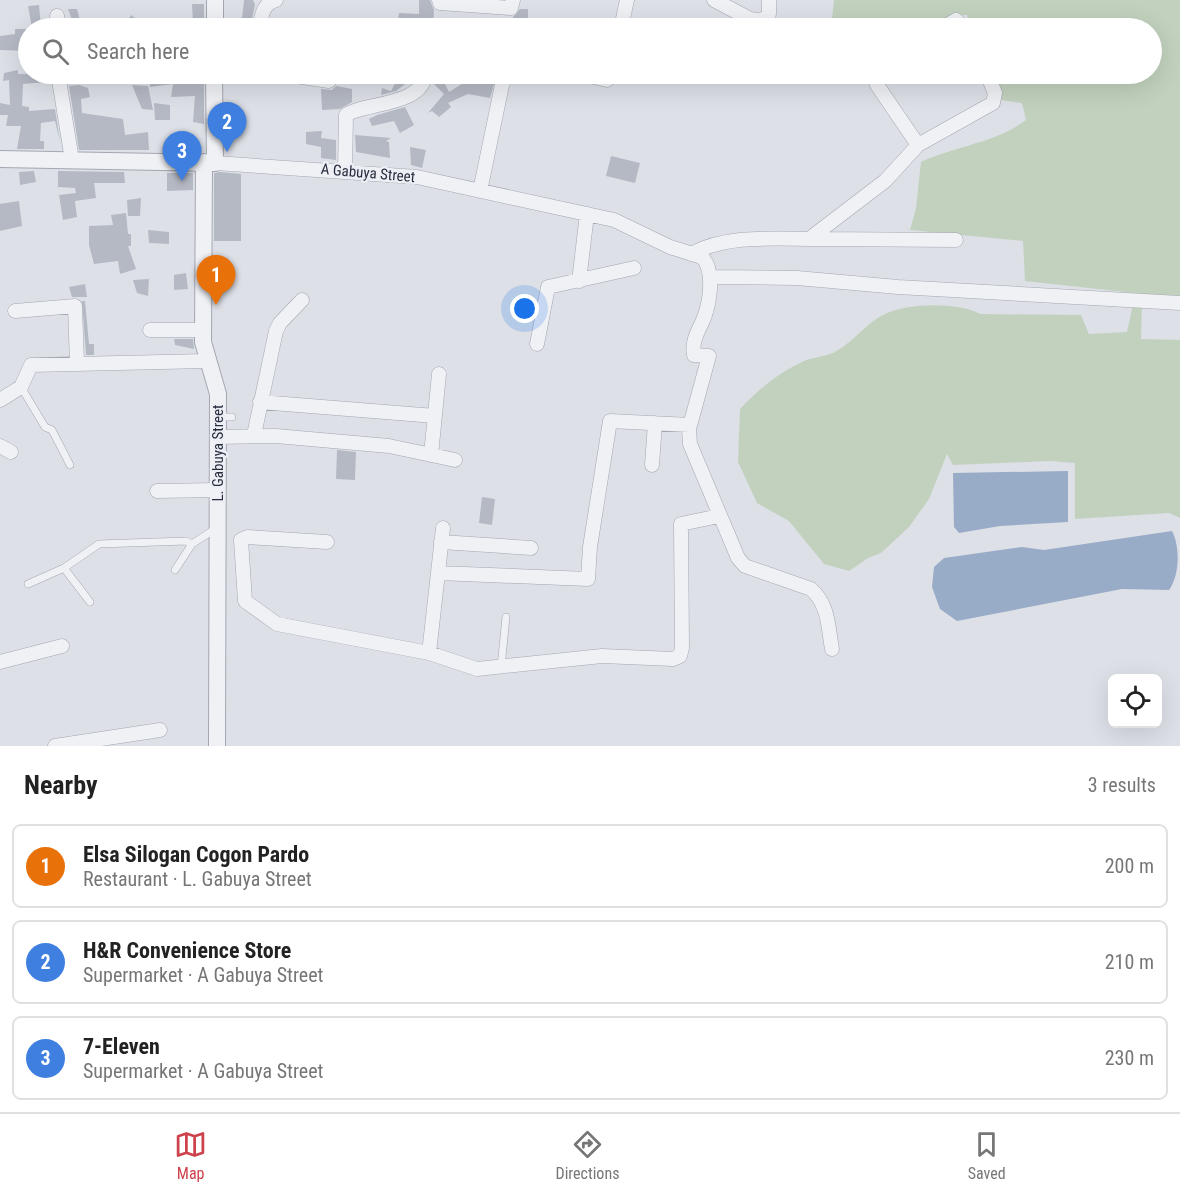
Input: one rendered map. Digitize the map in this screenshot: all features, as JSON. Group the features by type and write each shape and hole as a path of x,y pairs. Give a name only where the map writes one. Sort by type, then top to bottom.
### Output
{"street":[{"path":"215,0 215,18"},
{"path":"261,18 267,5 276,0"},
{"path":"439,0 440,3 511,8 513,0"},
{"path":"623,18 627,0"},
{"path":"714,0 748,18"},
{"path":"765,18 769,14 769,0"},
{"path":"60,84 72,160"},
{"name":"L. Gabuya Street","path":"213,84 203,330 206,361 217,384 225,417 217,437 217,746"},
{"path":"345,171 346,115 355,110 395,102 419,84"},
{"path":"480,191 502,84"},
{"path":"877,84 918,145"},
{"path":"809,239 885,181 918,145 993,103 995,93 991,84"},
{"name":"A Gabuya Street","path":"0,159 209,162 417,177 614,220 670,247 705,260 710,277"},
{"path":"579,281 587,214"},
{"path":"691,254 705,246 731,242 809,239 956,240"},
{"path":"537,344 548,287 634,268"},
{"path":"832,649 825,607 819,596 811,589 746,566 733,549 690,444 690,425 709,356 698,356 693,351 696,330 704,317 710,277 797,278 898,287 1180,303"},
{"path":"254,435 276,331 280,323 302,300"},
{"path":"15,311 75,306 77,363"},
{"path":"150,330 203,330"},
{"path":"0,400 21,387 32,365 206,361"},
{"path":"431,455 440,374"},
{"path":"260,402 435,416"},
{"path":"438,573 589,579 590,547 610,421 690,425"},
{"path":"652,465 655,423"},
{"path":"217,437 254,435 389,446 455,460"},
{"path":"157,491 217,490"},
{"path":"327,542 247,537 241,540 240,563 243,568 244,601 277,624 429,652 465,667 489,670 602,656 673,659 680,656 682,648 681,524 719,516"},
{"path":"429,652 442,535 531,548"},
{"path":"217,565 236,566 240,563"},
{"path":"0,662 62,646"},
{"path":"55,746 160,730"}],"lane":[{"path":"21,387 45,427 52,430 70,465"},
{"path":"175,570 192,544 217,527"},
{"path":"28,584 64,568 99,544 186,541 192,544"},
{"path":"64,568 90,602"},
{"path":"501,667 506,617"}],"green space":[{"path":"834,0 1180,0 1180,298 1025,281 1023,241 910,230 916,208 921,162 1002,134 1026,120 1022,103 1001,100 994,84 1162,84 1162,18 968,18 967,15 961,15 956,18 832,18"},
{"path":"1142,303 1141,339 1180,340 1180,518 1169,513 1075,519 1075,463 1050,461 953,465 947,454 929,499 909,527 881,553 868,558 849,571 824,564 789,521 757,503 738,462 740,409 747,402 769,382 793,366 833,353 872,322 895,310 933,305 959,307 980,314 1081,315 1089,334 1127,332 1133,304"}],"water":[{"path":"1068,471 1068,522 1000,526 959,533 954,527 953,473"},
{"path":"1172,531 1178,560 1173,584 1169,590 1122,589 957,621 940,609 932,587 934,567 944,558 1022,547 1044,550"}],"building":[{"path":"244,0 253,0 255,5 252,18 242,18"},
{"path":"419,0 430,0 434,10 434,18 398,18 399,13 419,14"},
{"path":"192,4 204,4 204,18 193,18"},
{"path":"39,5 40,18 30,18 28,6"},
{"path":"68,9 77,9 79,18 71,18"},
{"path":"520,9 528,9 528,18 513,17"},
{"path":"15,29 18,29 18,51 0,50 0,36 15,34"},
{"path":"18,70 18,84 23,84 22,106 29,107 29,111 55,109 60,141 55,121 41,123 40,141 44,141 44,149 17,149 21,126 6,126 8,115 0,115 0,103 10,105 9,80 3,81 4,73"},
{"path":"150,84 173,84 150,87"},
{"path":"173,84 204,84 204,124 193,122 195,96 171,97"},
{"path":"395,84 405,84 396,91 381,95 382,88 391,91"},
{"path":"434,84 445,84 449,92 462,84 494,84 490,98 468,94 448,103 451,107 439,117 432,111 428,113 444,94"},
{"path":"79,85 88,88 90,97 81,99 82,113 123,119 125,135 148,132 149,150 79,150 69,86"},
{"path":"132,85 148,86 153,110 142,109"},
{"path":"336,86 352,89 352,102 340,109 322,110 321,89 332,90"},
{"path":"154,103 170,105 170,120 155,120"},
{"path":"405,107 414,125 400,133 394,121 372,126 369,119"},
{"path":"322,131 321,138 336,140 336,160 321,158 321,147 306,144 306,132"},
{"path":"355,135 391,138 386,141 389,142 390,158 356,152"},
{"path":"410,147 426,150 422,168 411,165"},
{"path":"611,156 640,163 635,183 606,176"},
{"path":"34,171 36,182 20,185 19,172"},
{"path":"58,171 124,172 125,183 94,183 96,198 75,201 77,217 63,220 59,195 76,193 75,188 58,187"},
{"path":"167,173 193,173 193,190 167,191"},
{"path":"214,173 241,174 241,241 214,241"},
{"path":"141,198 140,216 128,216 127,200"},
{"path":"19,201 22,226 0,231 0,204"},
{"path":"126,213 128,234 131,234 131,246 128,246 136,269 120,274 118,261 94,264 89,245 89,226 113,225 111,215"},
{"path":"148,230 169,232 169,244 149,243"},
{"path":"186,273 188,289 174,290 174,275"},
{"path":"149,279 148,296 137,293 133,280"},
{"path":"85,284 87,297 72,297 69,287"},
{"path":"82,301 85,301 89,344 94,344 94,355 86,355"},
{"path":"174,339 193,339 194,349 175,345"},
{"path":"337,450 356,452 355,480 336,479"},
{"path":"482,497 495,499 492,525 479,523"}],"place":[{"name":"H&R Convenience Store","path":"227,152"},
{"name":"7-Eleven","path":"182,181"},
{"name":"Elsa Silogan Cogon Pardo","path":"216,305"}]}
